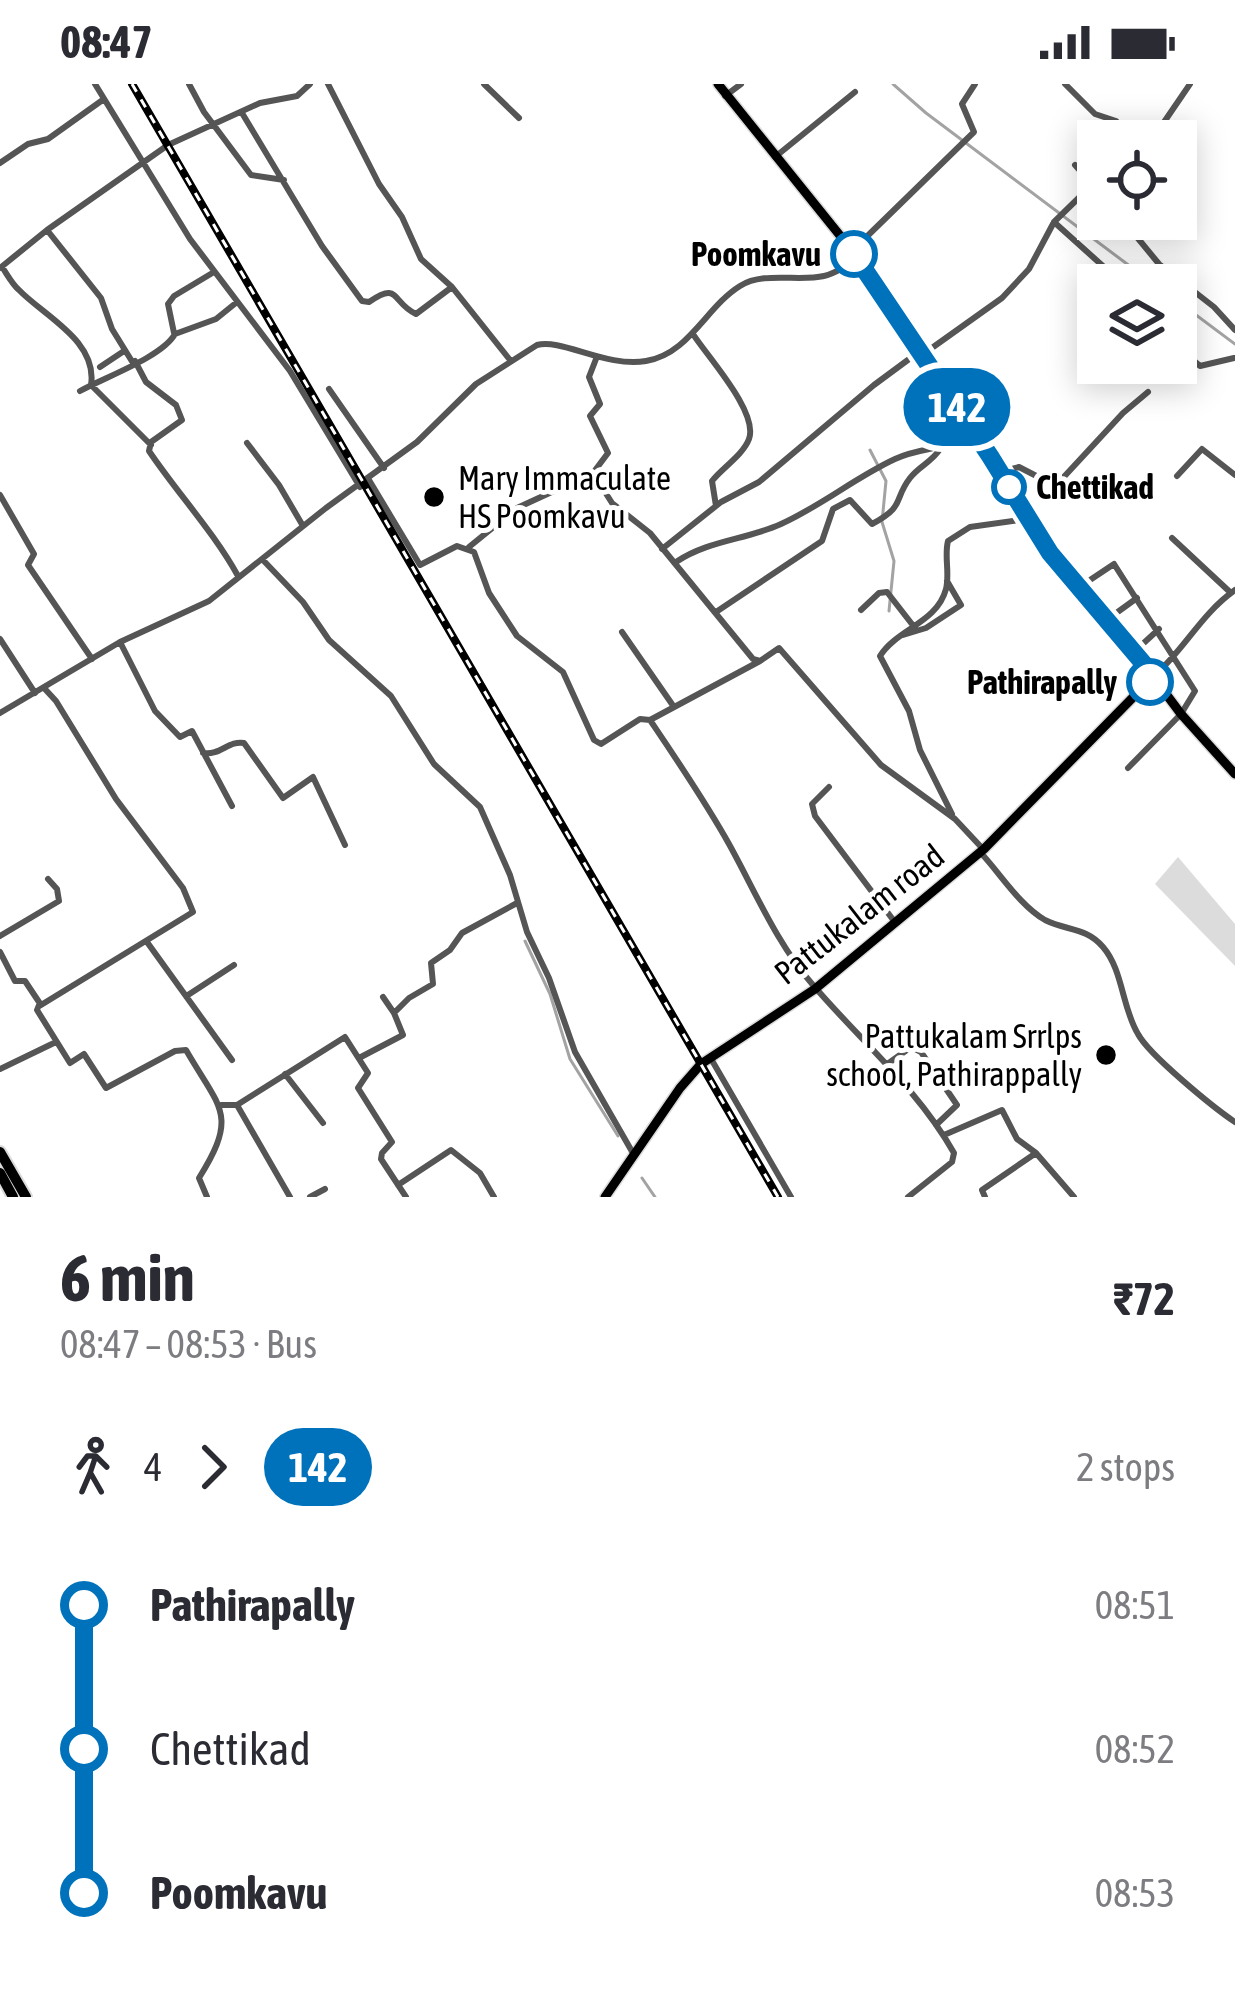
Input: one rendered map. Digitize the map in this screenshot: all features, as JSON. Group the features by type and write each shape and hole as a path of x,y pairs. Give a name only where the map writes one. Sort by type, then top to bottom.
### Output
{"highway":[{"path":"0,1151 26,1197"},
{"path":"0,1173 13,1197"}],"main road":[{"path":"718,84 855,256 1050,553 1235,774"},
{"name":"Pattukalam road","path":"605,1197 680,1088 710,1057 815,988 982,851 1154,676"}],"street":[{"path":"95,84 214,272 290,371 360,487"},
{"path":"189,84 251,175 284,180"},
{"path":"91,385 93,372 74,336 52,321 32,298 22,295 1,267 142,161 260,103 297,96 310,84"},
{"path":"328,84 379,184 403,217 421,259 452,287 510,360"},
{"path":"484,84 519,118"},
{"path":"725,95 741,84"},
{"path":"0,712 120,642 209,601 426,435 467,392 510,360 548,342 596,358 654,359 693,334 731,293 749,282 827,276 855,256 974,132 962,104 975,84"},
{"path":"1065,84 1095,114 1111,120"},
{"path":"1165,120 1190,84"},
{"path":"775,157 855,92"},
{"path":"0,163 28,144 47,139 104,99"},
{"path":"242,112 322,246 362,302 391,292 416,314 452,287"},
{"path":"662,549 716,506 759,482 874,385 1002,298 1028,269 1054,222 1077,198"},
{"path":"1054,222 1101,264"},
{"path":"47,230 101,298 124,352 146,382 176,405 182,420 149,451 181,500 219,542 238,576"},
{"path":"1139,240 1159,264 1235,330"},
{"path":"175,334 168,304 214,272"},
{"path":"80,391 170,343 175,334 216,320 237,302"},
{"path":"693,334 720,368 750,430 749,440 712,482 716,506"},
{"path":"100,367 124,352"},
{"path":"468,548 517,508 593,473 608,453 590,416 600,404 590,377 596,358"},
{"path":"1197,364 1234,358"},
{"path":"91,385 151,445"},
{"path":"329,389 384,468"},
{"path":"1000,472 1019,467 1048,482 1061,480 1123,412 1148,392"},
{"path":"676,562 704,546 763,532 885,464 940,449 974,433"},
{"path":"247,443 303,526"},
{"path":"714,614 822,541 833,508 850,500 872,524 887,516 901,502 910,478 933,461 940,449"},
{"path":"1177,476 1202,449 1235,476"},
{"path":"593,473 612,503 650,533 714,614 760,662"},
{"path":"368,480 420,565 458,547 474,552 489,593 517,636 562,672 594,740 601,744 640,718 650,720 779,648 881,765 955,819"},
{"path":"0,495 34,554 28,565 92,659"},
{"path":"915,628 934,611 947,581 946,548 955,535 982,524 1027,519"},
{"path":"1154,676 1233,592 1172,538"},
{"path":"262,559 303,602 329,640 386,689 434,764 480,807 510,875 574,1052 634,1155"},
{"path":"1082,586 1114,563 1196,691 1181,714 1128,768"},
{"path":"947,581 961,605 894,638 880,661 909,711 920,750 955,819 1030,909 1097,941 1108,953 1139,1038 1213,1108 1235,1122"},
{"path":"861,610 879,593 887,592 915,628"},
{"path":"1108,619 1137,598"},
{"path":"1134,652 1160,629"},
{"path":"622,632 674,707"},
{"path":"0,639 35,693"},
{"path":"120,642 166,725 180,737 192,731 232,806"},
{"path":"44,688 190,901 190,915 40,1004 38,1010 70,1063 83,1054 106,1088 184,1048 224,1119 218,1150 199,1178 207,1197"},
{"path":"650,720 728,842 776,932 815,988 872,1045 944,1136 955,1157 913,1195"},
{"path":"203,753 244,743 284,798 314,777 344,845"},
{"path":"829,787 812,804 815,816 896,924"},
{"path":"0,936 59,901 58,889 48,879"},
{"path":"394,1013 433,984 431,963 450,950 461,933 518,903"},
{"path":"147,942 232,1060"},
{"path":"0,952 15,981 25,981 40,1004"},
{"path":"188,995 235,964"},
{"path":"359,1058 403,1035 383,997"},
{"path":"219,1106 237,1105 345,1037 369,1075 358,1088 392,1142 382,1160 406,1197"},
{"path":"0,1069 56,1042"},
{"path":"886,1065 911,1047 921,1052 957,1105 936,1125"},
{"path":"710,1057 791,1197"},
{"path":"284,1074 323,1123"},
{"path":"237,1105 290,1197"},
{"path":"944,1136 1002,1110 1017,1139 1036,1153 1074,1197"},
{"path":"398,1185 451,1150 480,1173 494,1197"},
{"path":"985,1197 982,1190 1036,1153"},
{"path":"310,1197 325,1189"}],"shaded area":[{"path":"1178,857 1235,924 1235,966 1155,884"}],"waterway":[{"path":"893,84 1127,264"},
{"path":"1197,316 1235,344"},
{"path":"870,450 886,481 882,522 894,561 889,611"},
{"path":"525,941 550,994 570,1059 618,1136"},
{"path":"642,1178 655,1197"}],"railway":[{"path":"132,84 778,1197"}],"bus line":[{"name":"142","path":"854,254 1050,553 1154,676 1150,682"}],"place":[{"name":"Poomkavu","path":"854,254"},
{"name":"Chettikad","path":"1009,487"},
{"name":"Mary Immaculate HS Poomkavu","path":"434,497"},
{"name":"Pathirapally","path":"1150,682"},
{"name":"Pattukalam Srrlps school, Pathirappally","path":"1106,1055"}]}
